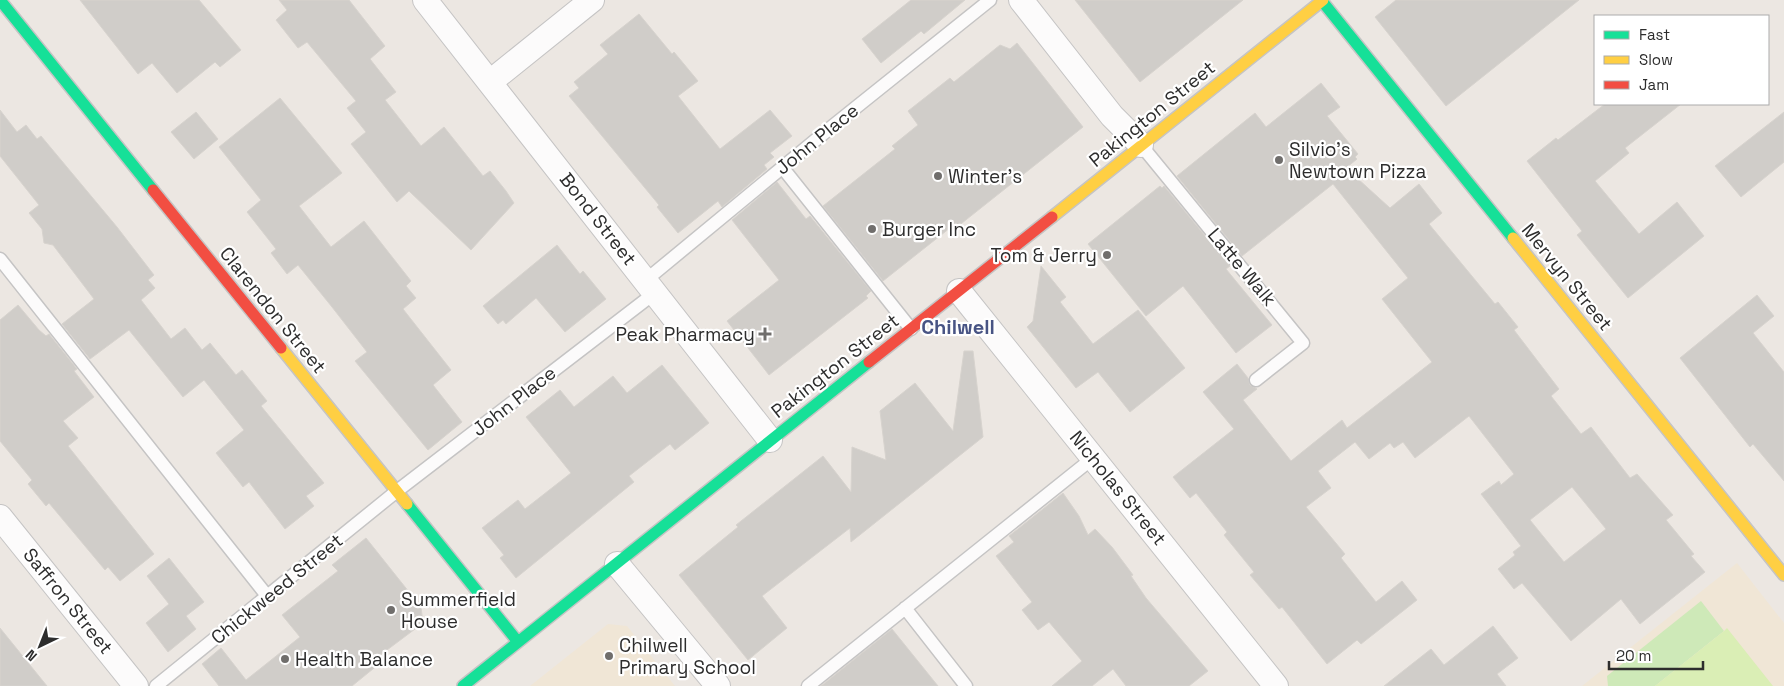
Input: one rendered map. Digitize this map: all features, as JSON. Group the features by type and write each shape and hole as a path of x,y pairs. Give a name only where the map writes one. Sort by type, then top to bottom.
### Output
{"street":[{"name":"Clarendon Street","path":"0,0 518,642"},
{"name":"Bond Street","path":"424,0 651,286 770,440"},
{"path":"490,82 592,0"},
{"path":"1021,0 1112,116 1141,145"},
{"name":"Pakington Street","path":"463,686 1323,0"},
{"name":"Mervyn Street","path":"1323,0 1784,575"},
{"name":"Nicholas Street","path":"959,291 1276,686"},
{"name":"Saffron Street","path":"0,517 136,686"},
{"path":"617,564 718,686"}],"lane":[{"name":"John Place","path":"397,491 651,286 782,167 990,0"},
{"name":"Latte Walk","path":"1141,145 1303,343 1256,380"},
{"path":"782,167 911,329"},
{"path":"0,259 268,597"},
{"path":"808,686 1093,458"},
{"name":"Chickweed Street","path":"156,686 397,491"},
{"path":"905,608 966,686"}],"shaded area":[{"path":"1737,563 1784,623 1784,686 1582,686"},
{"name":"Chilwell Primary School","path":"608,624 627,626 675,686 530,686"}],"green space":[{"path":"1701,601 1724,631 1655,686 1608,686 1607,676"},
{"path":"1727,628 1773,686 1655,686 1724,631"}],"building":[{"path":"80,0 199,0 241,50 220,67 215,62 177,93 152,63 138,74"},
{"path":"279,0 349,0 385,46 370,59 396,92 385,100 421,146 444,127 483,176 490,171 506,191 514,203 471,250 409,191 397,202 351,144 366,132 347,108 356,101 307,42 298,48 276,20 287,10"},
{"path":"911,0 965,0 924,34 921,31 881,63 862,39"},
{"path":"1075,0 1243,0 1140,82"},
{"path":"1396,0 1579,0 1446,106 1375,17"},
{"path":"639,14 672,54 674,52 698,81 678,96 720,149 770,110 792,136 770,153 774,157 764,165 767,169 722,207 718,201 678,233 657,207 659,205 569,96 579,88 574,82 608,54 600,45"},
{"path":"1017,43 1083,127 957,227 955,224 883,281 823,206 895,149 892,146 918,125 908,111 950,78 954,82 1000,45 1010,49"},
{"path":"1321,83 1340,107 1327,116 1358,154 1355,157 1357,159 1346,168 1390,208 1419,184 1442,213 1429,224 1495,304 1498,302 1518,327 1514,330 1559,389 1551,396 1581,434 1591,427 1630,478 1637,474 1673,515 1666,520 1694,554 1691,556 1705,572 1640,624 1621,599 1571,641 1522,583 1514,589 1498,569 1515,555 1513,552 1521,546 1481,494 1499,481 1501,485 1514,474 1469,416 1415,458 1403,442 1394,448 1390,443 1369,459 1355,442 1318,471 1331,488 1306,507 1345,554 1341,558 1376,602 1402,581 1417,600 1361,644 1357,640 1327,664 1282,607 1279,609 1250,575 1254,572 1224,535 1227,532 1196,493 1190,498 1173,477 1234,429 1203,392 1237,364 1248,378 1250,385 1257,389 1243,400 1291,461 1342,420 1347,428 1432,362 1382,299 1408,278 1333,184 1242,256 1177,176 1255,113 1266,127","holes":["1572,487 1606,529 1564,562 1530,520"]},
{"path":"280,98 342,173 299,206 331,247 364,221 411,281 406,286 416,298 403,309 451,370 433,385 462,422 428,450 355,361 367,352 332,307 298,265 287,274 271,253 276,249 247,212 261,200 219,147"},
{"path":"1604,105 1680,105 1625,148 1629,153 1595,181 1639,234 1677,202 1704,236 1628,298 1577,235 1582,231 1527,161 1556,138 1558,140"},
{"path":"0,110 17,132 26,125 37,139 41,136 117,227 154,275 148,280 155,288 141,300 171,339 185,328 202,350 210,343 236,375 242,370 267,401 261,406 324,483 306,496 314,506 285,529 249,482 243,487 216,453 244,430 204,380 183,397 129,330 90,359 62,324 94,299 53,245 44,243 42,229 29,213 39,205 0,156"},
{"path":"196,112 218,139 194,159 171,132"},
{"path":"1784,112 1784,162 1741,197 1715,166"},
{"path":"777,182 806,219 810,216 871,291 866,296 868,298 769,375 727,321 779,280 732,220"},
{"path":"1160,186 1162,188 1164,186 1230,266 1226,269 1272,325 1236,353 1183,286 1146,316 1088,244"},
{"path":"557,245 580,274 583,271 606,299 565,332 536,298 506,324 503,320 498,324 483,306"},
{"path":"1041,266 1066,297 1060,302 1093,344 1138,310 1185,368 1130,412 1098,372 1076,388 1027,327 1033,321"},
{"path":"1757,295 1774,316 1753,333 1784,372 1784,481 1753,444 1750,447 1680,358"},
{"path":"18,305 39,330 46,336 49,334 77,369 74,371 94,397 63,421 78,438 68,446 154,554 120,581 108,567 105,570 49,503 46,506 28,484 32,480 0,441 0,320"},
{"path":"964,351 973,351 983,437 851,542 850,528 762,596 787,628 748,660 679,575 738,527 736,525 823,456 851,492 852,447 886,460 880,411 915,383 953,431"},
{"path":"662,365 709,423 675,450 670,444 629,476 634,482 516,578 500,558 504,555 482,528 518,500 525,509 571,473 526,417 560,390 574,407 613,376 627,393"},
{"path":"1063,493 1079,516 1088,535 1095,529 1112,547 1133,575 1131,576 1146,598 1208,671 1189,686 1126,686 1113,669 1092,686 1052,686 1082,661 1049,622 1038,630 1022,610 1032,602 996,556 1014,542 1009,536"},
{"path":"366,538 421,607 423,623 375,659 379,664 352,686 219,686 202,664 221,648 246,680 300,637 282,615 338,571 332,565"},
{"path":"169,558 204,602 186,616 196,629 168,652 146,623 169,604 147,576"},
{"path":"1493,626 1518,658 1497,674 1506,686 1384,686 1431,649 1444,665"},
{"path":"0,628 47,686 0,686"},
{"path":"892,629 938,686 821,686 831,678"}],"traffic: fast":[{"path":"0,0 153,190"},
{"path":"1322,1 1513,238"},
{"path":"463,686 869,362"},
{"path":"407,504 518,642"}],"traffic: slow":[{"path":"1052,217 1323,0"},
{"path":"1513,238 1784,575"},
{"path":"281,348 407,504"}],"traffic: jam":[{"path":"153,190 281,348"},
{"path":"869,362 1052,217"}],"place":[{"name":"Silvio's Newtown Pizza","path":"1279,160"},
{"name":"Winter's","path":"938,176"},
{"name":"Burger Inc","path":"872,229"},
{"name":"Tom & Jerry","path":"1107,255"},
{"name":"Peak Pharmacy","path":"765,334"},
{"name":"Summerfield House","path":"391,610"},
{"name":"Chilwell Primary School","path":"609,656"},
{"name":"Health Balance","path":"285,659"}],"district":[{"name":"Chilwell","path":"958,327"}]}
